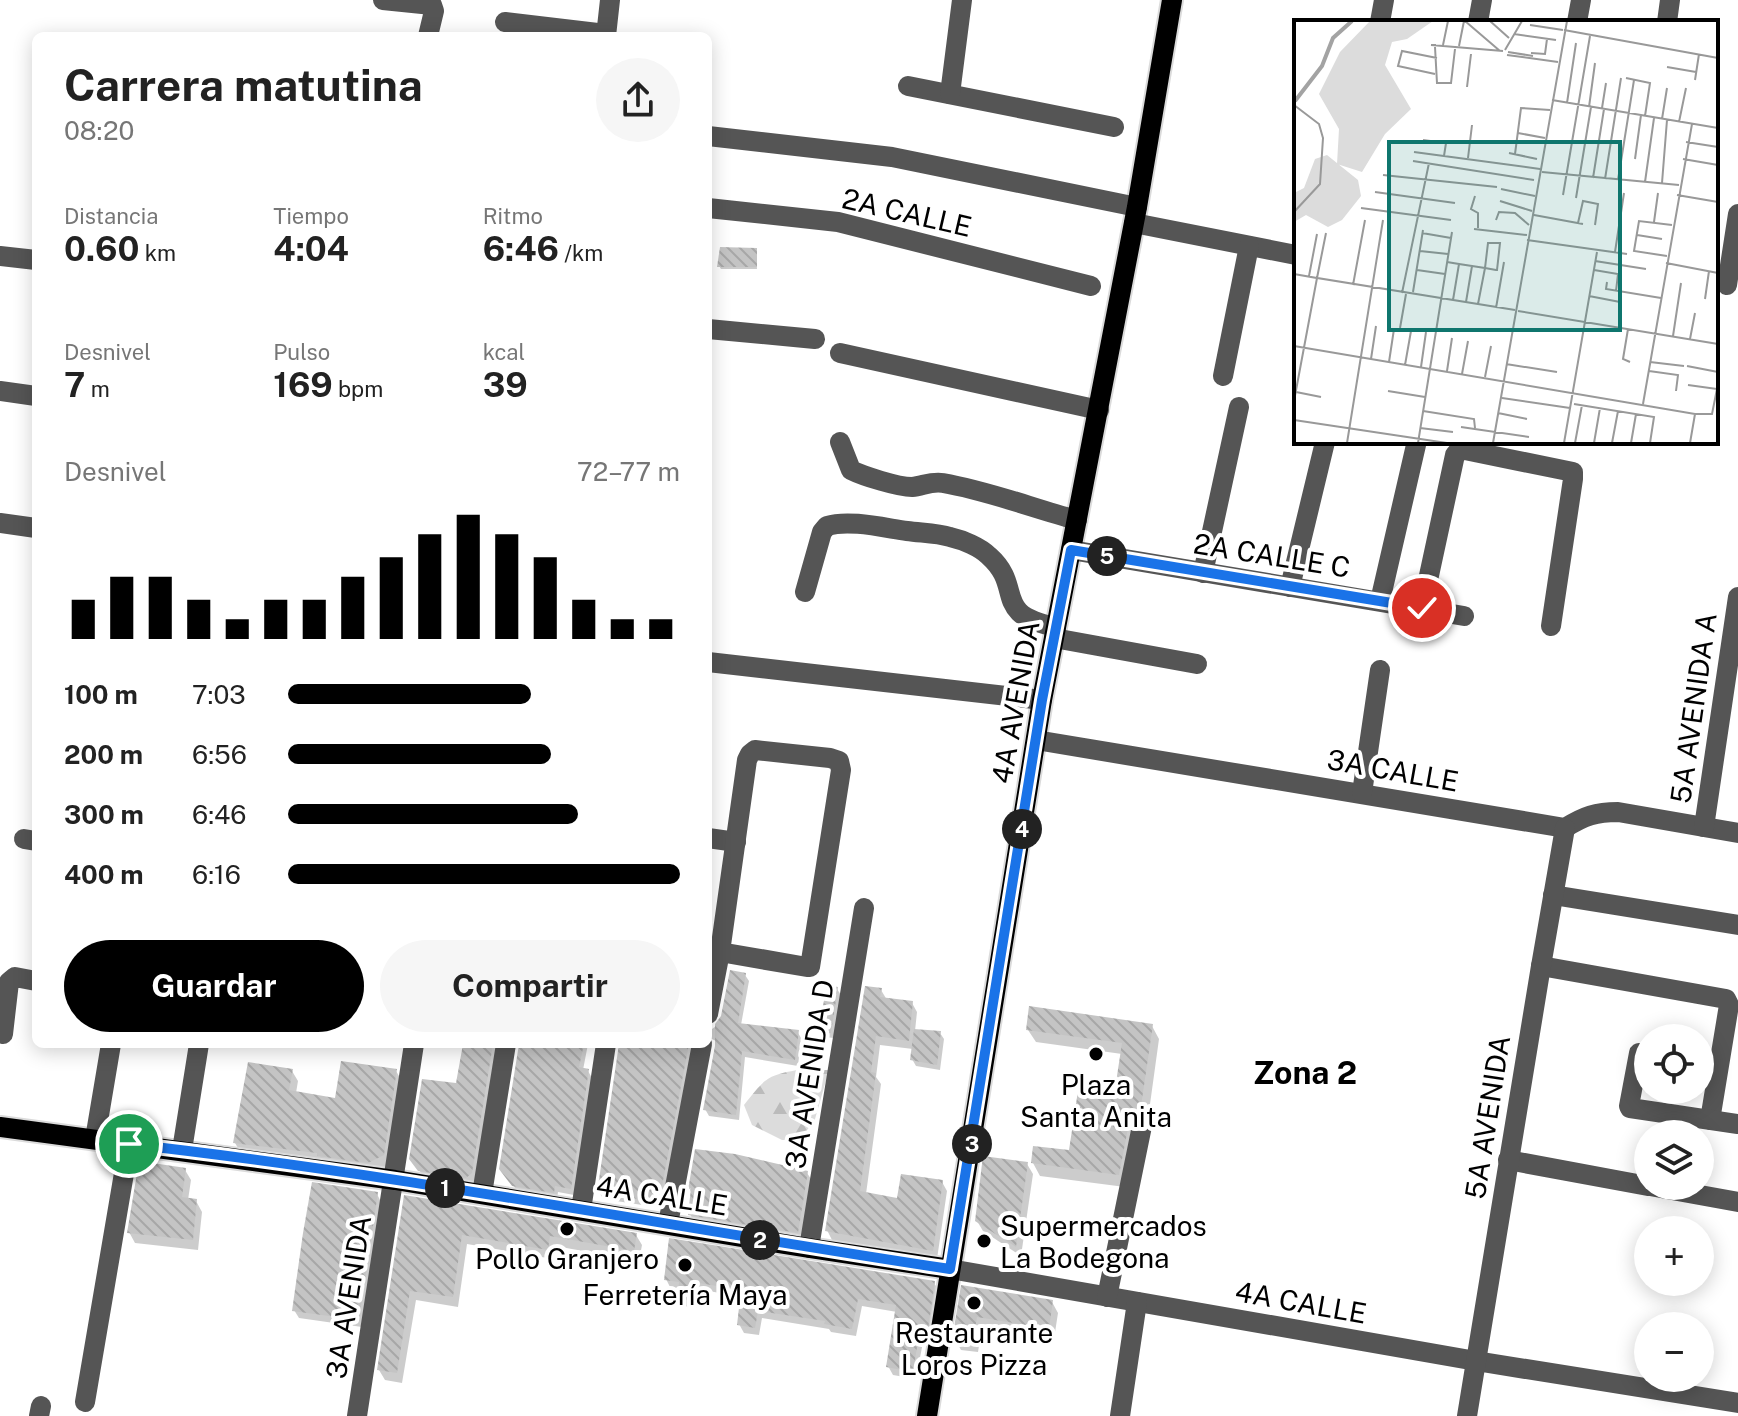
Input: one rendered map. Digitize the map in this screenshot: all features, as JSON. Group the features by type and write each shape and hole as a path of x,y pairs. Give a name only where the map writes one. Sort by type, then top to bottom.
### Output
{"main road":[{"name":"4A AVENIDA","path":"927,1416 1042,700 1136,215 1172,0"},
{"name":"4A CALLE","path":"0,1127 395,1180 950,1269"}],"street":[{"path":"383,0 432,5 434,11 429,32"},
{"path":"606,32 610,0"},
{"path":"950,94 962,0"},
{"path":"1380,20 1384,0"},
{"path":"1478,20 1482,0"},
{"path":"1577,20 1581,0"},
{"path":"1667,20 1670,0"},
{"path":"505,22 583,32"},
{"path":"908,86 1114,127"},
{"path":"712,136 892,157 1294,255"},
{"name":"2A CALLE","path":"712,208 838,222 1091,286"},
{"path":"1727,285 1738,214"},
{"path":"1223,376 1249,246"},
{"path":"0,256 32,260"},
{"path":"712,329 815,339"},
{"path":"840,353 1099,410"},
{"path":"0,391 32,395"},
{"path":"1203,573 1239,407"},
{"path":"840,442 852,471 866,477 912,487 940,483 983,492 1077,520"},
{"path":"1290,587 1325,444"},
{"path":"1380,601 1416,445"},
{"path":"1422,608 1455,455 1460,449 1573,472 1551,626"},
{"path":"0,523 32,527"},
{"path":"805,592 822,532 827,526 844,524 947,536 964,541 989,556 1006,579 1016,610 1024,617 1055,632 1197,664"},
{"name":"2A CALLE C","path":"1071,550 1464,616"},
{"name":"5A AVENIDA A","path":"1704,827 1738,597"},
{"path":"712,662 1042,700"},
{"path":"1362,793 1380,670"},
{"name":"3A CALLE","path":"1036,740 1565,828"},
{"name":"3A AVENIDA D","path":"714,951 810,967 841,770 839,761 755,750 747,760 736,842"},
{"path":"1565,828 1599,812 1618,812 1738,833"},
{"name":"5A AVENIDA","path":"1467,1416 1565,828"},
{"path":"712,839 736,842 712,972"},
{"path":"1553,895 1738,925"},
{"name":"3A AVENIDA D","path":"809,1248 864,908"},
{"path":"1541,966 1726,999 1729,1005 1710,1120 1630,1108 1634,1080"},
{"path":"3,1034 9,982 15,977 32,980"},
{"path":"95,1139 110,1048"},
{"path":"182,1150 198,1048"},
{"name":"3A AVENIDA","path":"357,1416 413,1048"},
{"path":"482,1194 505,1048"},
{"path":"581,1210 605,1048"},
{"path":"668,1224 701,1048"},
{"path":"1714,1121 1738,1124"},
{"path":"1107,1297 1142,1126"},
{"path":"85,1402 129,1144"},
{"path":"1508,1160 1634,1183"},
{"path":"1714,1198 1738,1202"},
{"name":"4A CALLE","path":"950,1269 1476,1361 1738,1403"},
{"path":"1120,1416 1137,1302"}],"green space":[{"path":"798,1070 829,1070 815,1119 800,1140 782,1140 752,1125 744,1105 766,1080"}],"building":[{"path":"720,247 757,248 757,267 717,267"},
{"path":"730,970 746,973 738,1023 799,1030 795,1060 742,1051 736,1115 703,1110 715,1046 715,1024 721,1016"},
{"path":"827,985 838,987 831,1033 818,1031"},
{"path":"865,986 882,988 880,997 913,1001 909,1041 876,1036 871,1072 876,1073 860,1191 897,1198 901,1174 943,1180 933,1251 825,1231"},
{"path":"1029,1006 1153,1024 1140,1113 1129,1123 1119,1175 1031,1163 1033,1146 1069,1150 1079,1084 1115,1089 1122,1043 1026,1030"},
{"path":"914,1029 941,1031 937,1065 910,1060"},
{"path":"462,1048 492,1048 472,1173 466,1178 418,1171 409,1159 422,1079 456,1083"},
{"path":"518,1048 583,1048 579,1067 589,1069 571,1189 555,1186 554,1193 512,1186 499,1169"},
{"path":"618,1048 688,1048 659,1202 597,1193"},
{"path":"341,1061 397,1069 384,1155 368,1163 317,1156 317,1153 233,1143 248,1062 293,1069 289,1090 335,1098"},
{"path":"695,1149 735,1154 808,1171 798,1233 688,1215 691,1188 688,1190"},
{"path":"983,1156 1028,1162 1016,1247 975,1221"},
{"path":"139,1161 186,1168 182,1197 197,1199 193,1240 127,1233"},
{"path":"312,1182 378,1192 359,1320 292,1311"},
{"path":"404,1195 637,1233 634,1251 550,1236 548,1250 462,1235 453,1297 410,1291 397,1373 377,1370"},
{"path":"669,1238 935,1281 927,1336 919,1335 913,1372 886,1367 896,1305 858,1299 852,1329 824,1324 825,1321 758,1311 755,1328 737,1325 741,1290 699,1283 696,1301 677,1299 679,1282 664,1280"},
{"path":"961,1285 1053,1300 1049,1329 977,1317 973,1342 952,1340"}],"place":[{"name":"Plaza Santa Anita","path":"1096,1054"},
{"name":"Pollo Granjero","path":"567,1229"},
{"name":"Supermercados La Bodegona","path":"984,1241"},
{"name":"Ferretería Maya","path":"685,1265"},
{"name":"Restaurante Loros Pizza","path":"974,1303"}],"district":[{"name":"Zona 2","path":"1305,1072"}],"route":[{"path":"129,1144 395,1180 950,1269 1042,700 1071,550 1422,608"}]}
